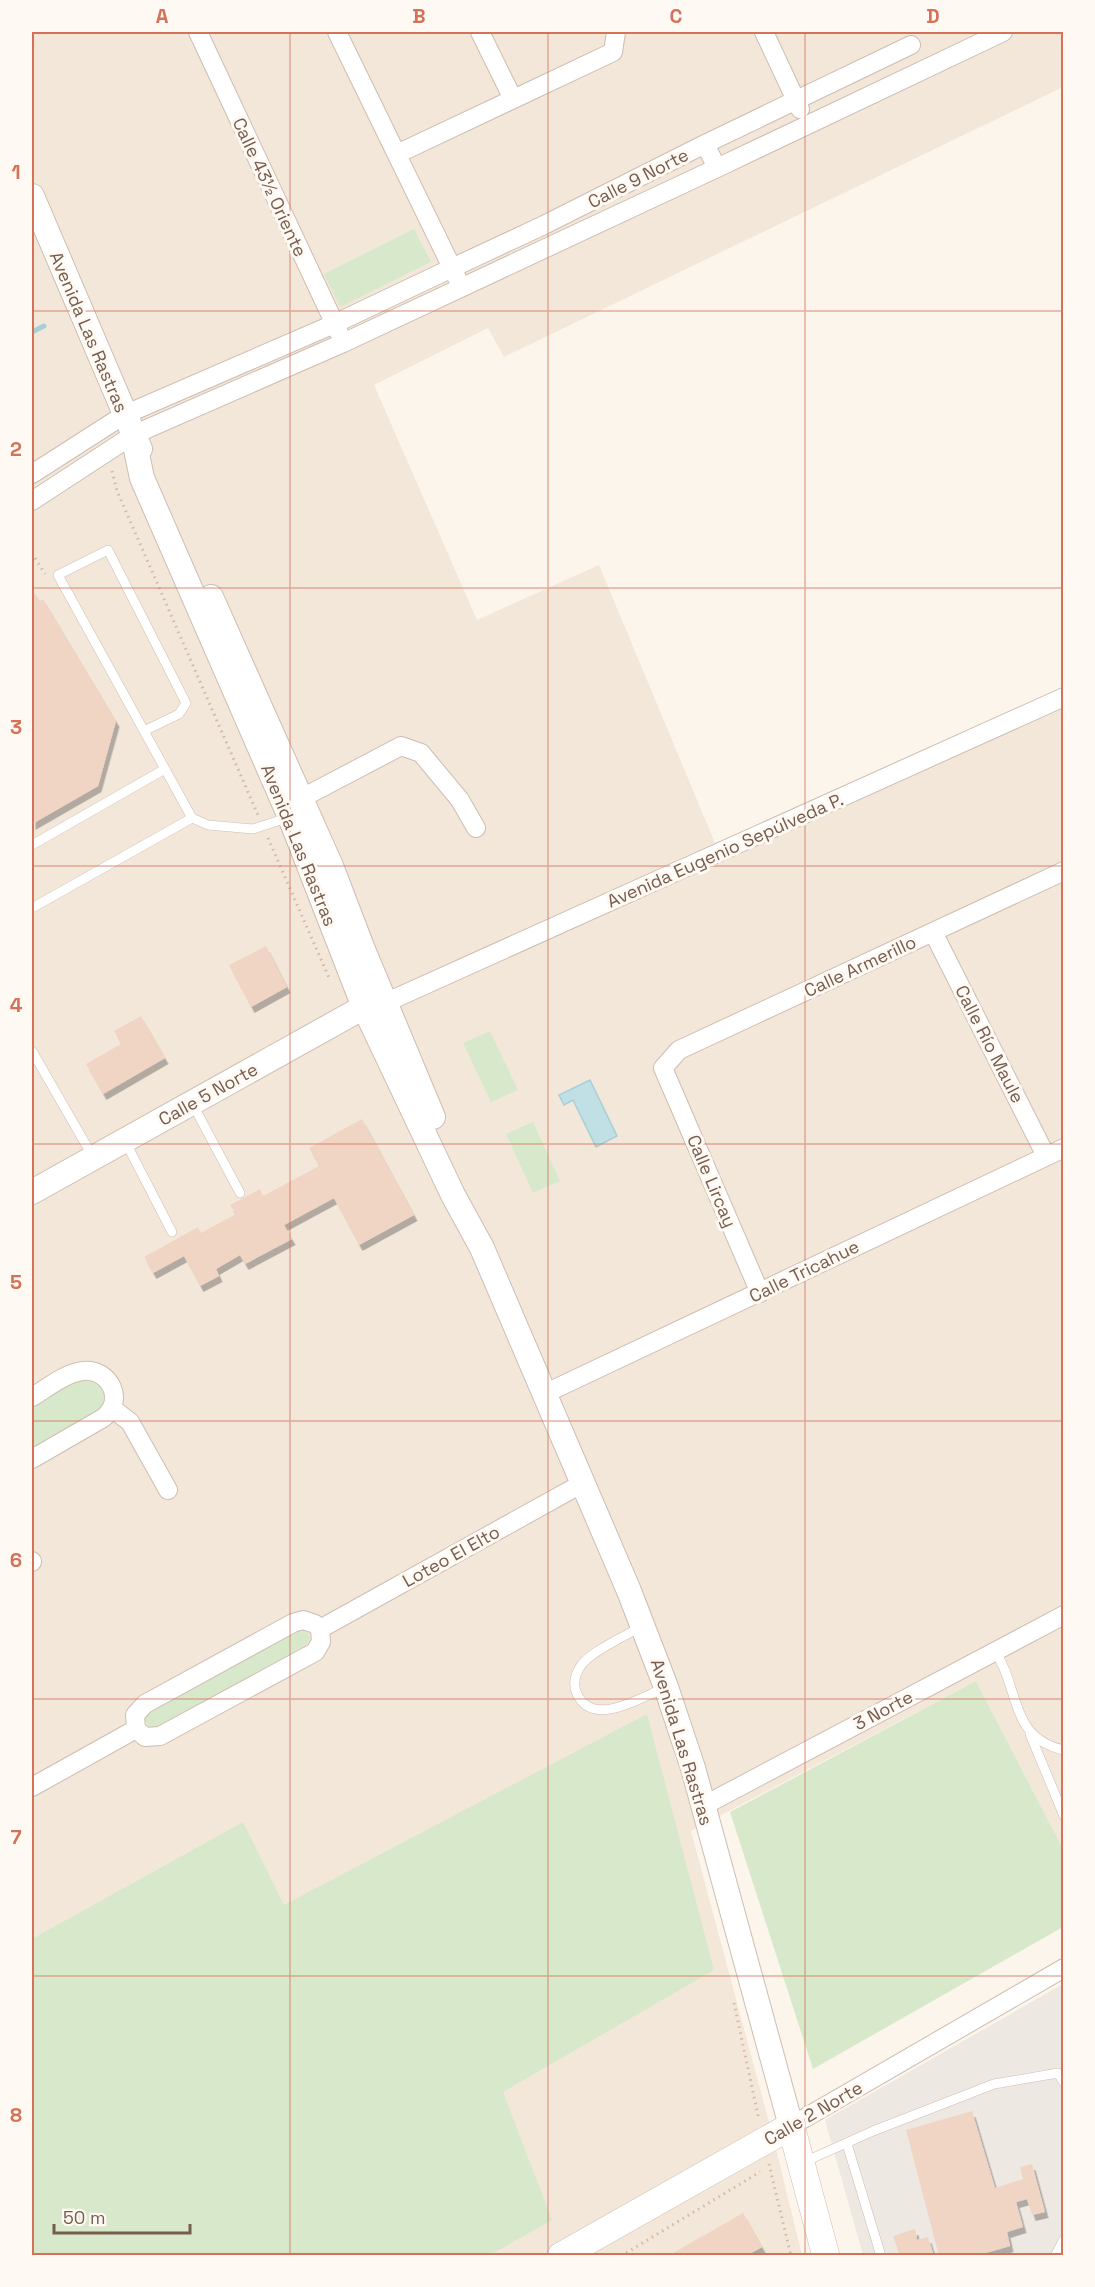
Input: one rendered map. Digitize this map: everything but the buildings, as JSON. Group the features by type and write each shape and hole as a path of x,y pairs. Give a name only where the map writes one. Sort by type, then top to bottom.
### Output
{"main road":[{"name":"Calle 2 Norte","path":"561,2256 766,2154 796,2146"},
{"name":"Avenida Las Rastras","path":"796,2146 826,2256"}],"street":[{"name":"Calle 43½ Oriente","path":"198,32 343,343"},
{"path":"340,32 461,287"},
{"path":"480,32 513,99"},
{"path":"397,154 614,52 616,32"},
{"path":"764,32 808,124"},
{"path":"717,168 1003,32"},
{"path":"705,144 796,100 908,38 922,70"},
{"name":"Calle 9 Norte","path":"705,144 717,168 246,386 129,425 238,366 334,324 544,225 705,144"},
{"name":"Avenida Las Rastras","path":"32,196 129,425 142,478 149,495 296,808 453,1195 482,1248 643,1626 666,1687 704,1806 796,2146"},
{"path":"544,225 552,245"},
{"path":"238,366 246,386"},
{"path":"32,501 109,450 129,425"},
{"path":"32,474 129,425"},
{"name":"Avenida Eugenio Sepúlveda P.","path":"375,1005 1064,697"},
{"path":"296,808 401,746 421,753 460,800 476,828"},
{"name":"Calle Armerillo","path":"663,1068 679,1050 1064,872"},
{"name":"Calle Río Maule","path":"933,932 1046,1156"},
{"name":"Calle 5 Norte","path":"32,1192 93,1156 375,1005"},
{"name":"Calle Lircay","path":"663,1068 760,1293"},
{"name":"Calle Tricahue","path":"544,1394 1064,1148"},
{"path":"32,1397 74,1373 92,1372 107,1379 112,1386 115,1401 113,1409 103,1418 32,1459"},
{"path":"113,1409 130,1422 168,1490"},
{"name":"Loteo El Elto","path":"320,1629 583,1483"},
{"name":"3 Norte","path":"704,1806 1064,1615"},
{"path":"308,1621 320,1629 322,1635 315,1652 290,1666 160,1736 145,1737 136,1729 135,1714 144,1704 293,1623 308,1621"},
{"path":"32,1787 136,1729"},
{"name":"Calle 2 Norte","path":"796,2146 1064,1968"}],"lane":[{"path":"144,731 179,714 186,703 108,550 58,575 144,731 165,768 192,818 208,825 253,829 296,808"},
{"path":"32,844 165,768"},
{"path":"32,908 192,818"},
{"path":"32,1051 93,1156"},
{"path":"192,1103 240,1193"},
{"path":"124,1140 172,1232"},
{"path":"643,1626 593,1655 580,1666 575,1680 576,1692 582,1702 592,1710 610,1711 666,1687"},
{"path":"995,1651 1004,1664 1015,1705 1029,1732 1064,1816"},
{"path":"1029,1732 1047,1746 1064,1750"},
{"path":"796,2146 847,2144 873,2131 994,2084 1058,2073 1064,2083"},
{"path":"847,2144 881,2256"},
{"path":"1055,2256 1064,2239"}],"path":[{"path":"109,450 109,461 117,491 333,984"},
{"path":"32,553 42,573 58,575"},
{"path":"733,1999 766,2154 791,2256"},
{"path":"621,2256 766,2154 796,2146"}],"shaded area":[{"path":"32,32 1063,32 1063,87 504,357 488,328 374,385 477,620 599,565 715,843 1063,691 1063,1849 976,1681 691,1831 773,2137 802,2255 32,2256"},
{"path":"1063,1984 1063,2255 863,2255 825,2120"}],"green space":[{"path":"414,229 431,262 340,307 324,274"},
{"path":"490,1031 518,1090 491,1102 463,1043"},
{"path":"533,1122 560,1181 533,1193 506,1134"},
{"path":"94,1379 100,1385 105,1395 105,1407 32,1452 32,1405 69,1384"},
{"path":"304,1630 310,1639 305,1646 156,1727 150,1727 144,1719 148,1712 297,1631"},
{"path":"976,1681 1063,1849 1063,1927 813,2069 730,1812"},
{"path":"647,1714 714,1970 503,2092 552,2220 490,2255 32,2255 32,1939 243,1822 284,1905"}],"water":[{"path":"590,1080 617,1136 596,1147 573,1100 564,1105 559,1095"}],"waterway":[{"path":"32,332 44,326"}]}
